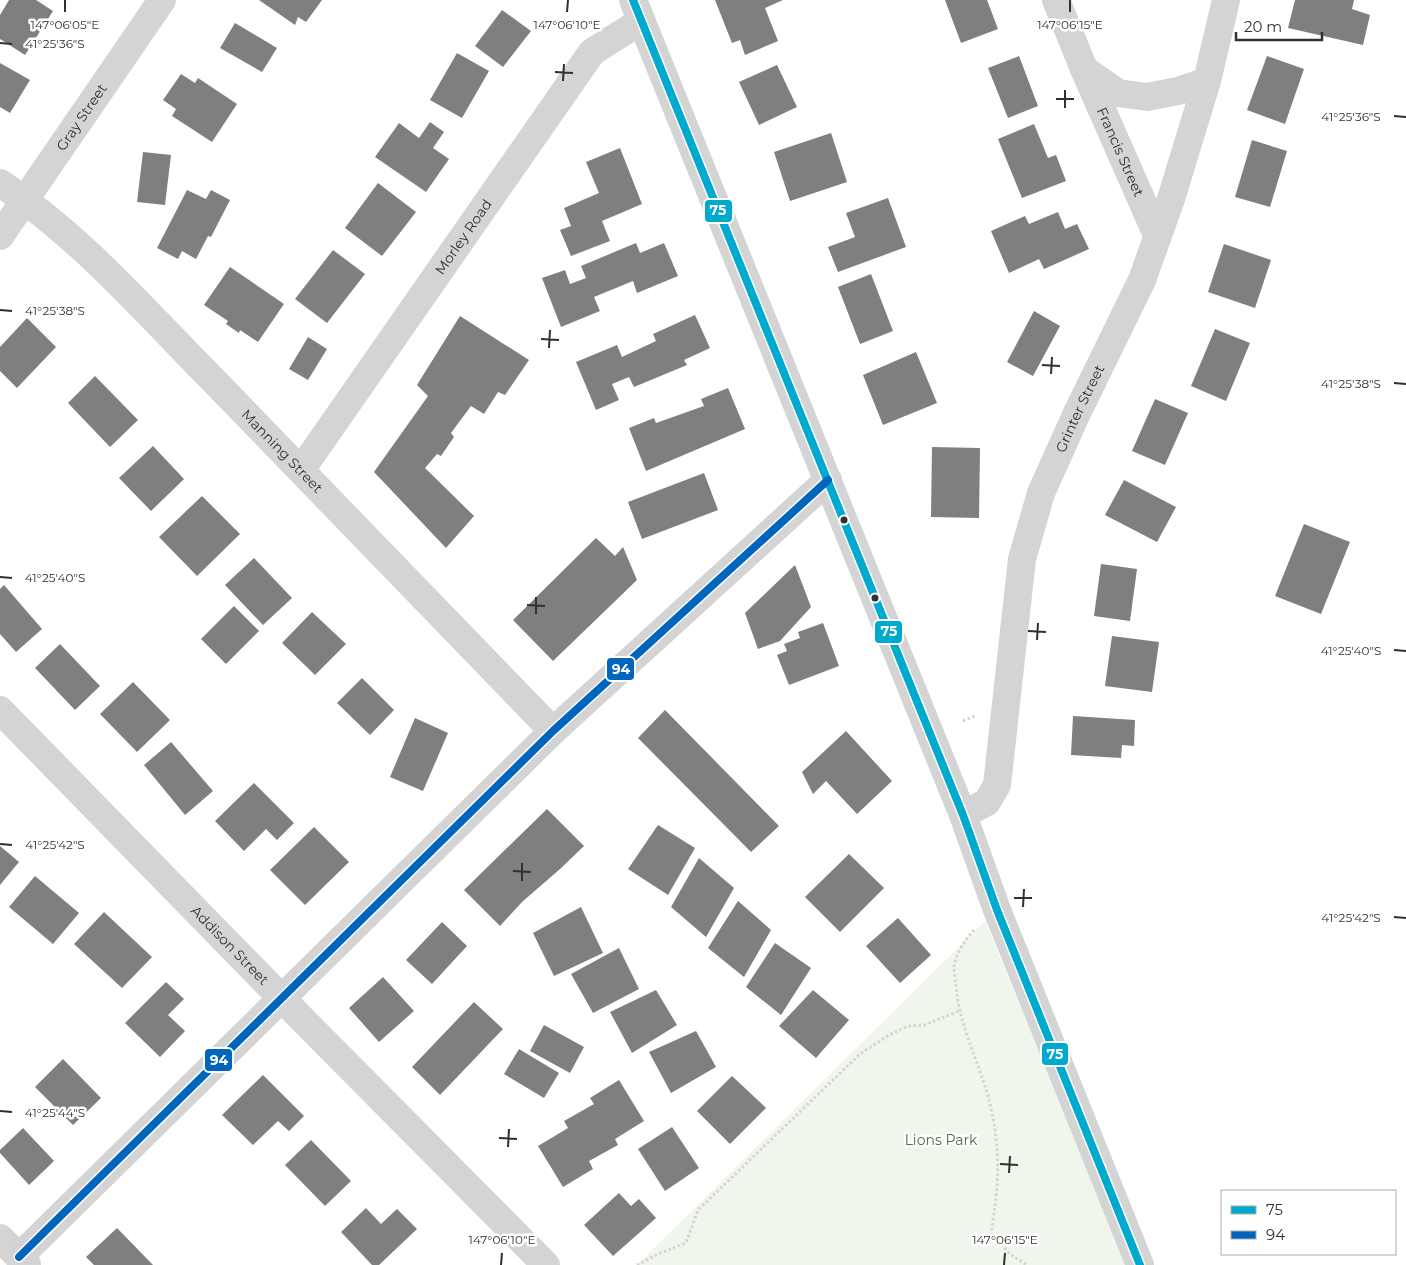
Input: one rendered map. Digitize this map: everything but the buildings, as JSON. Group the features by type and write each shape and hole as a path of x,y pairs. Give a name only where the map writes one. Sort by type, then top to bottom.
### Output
{"street":[{"name":"Gray Street","path":"0,236 162,0"},
{"name":"Francis Street","path":"1056,0 1084,69 1157,235"},
{"name":"Grinter Street","path":"963,815 987,802 997,785 1022,559 1041,493 1077,413 1142,280 1171,199 1207,81 1226,0"},
{"name":"Morley Road","path":"301,470 592,52 637,10"},
{"path":"637,10 963,815 997,910 1140,1265"},
{"name":"Francis Street","path":"1084,69 1118,93 1147,97 1178,91 1207,81"},
{"name":"Manning Street","path":"0,183 78,243 553,731"},
{"path":"0,1238 23,1261 282,998 553,731 828,480"},
{"name":"Addison Street","path":"0,710 546,1265"}],"path":[{"path":"964,721 980,714"},
{"path":"997,910 972,931 961,948 954,966 960,1011 992,1113 999,1172 998,1196 991,1234 1010,1254 1027,1265"},
{"path":"637,1265 686,1243 698,1210 860,1054 889,1035 908,1026 924,1025 960,1011"}],"green space":[{"name":"Lions Park","path":"985,921 1128,1265 637,1265"}],"transit line":[{"name":"75","path":"633,0 963,815 997,910 1140,1265"},
{"name":"94","path":"19,1257 553,731 828,480"}]}
